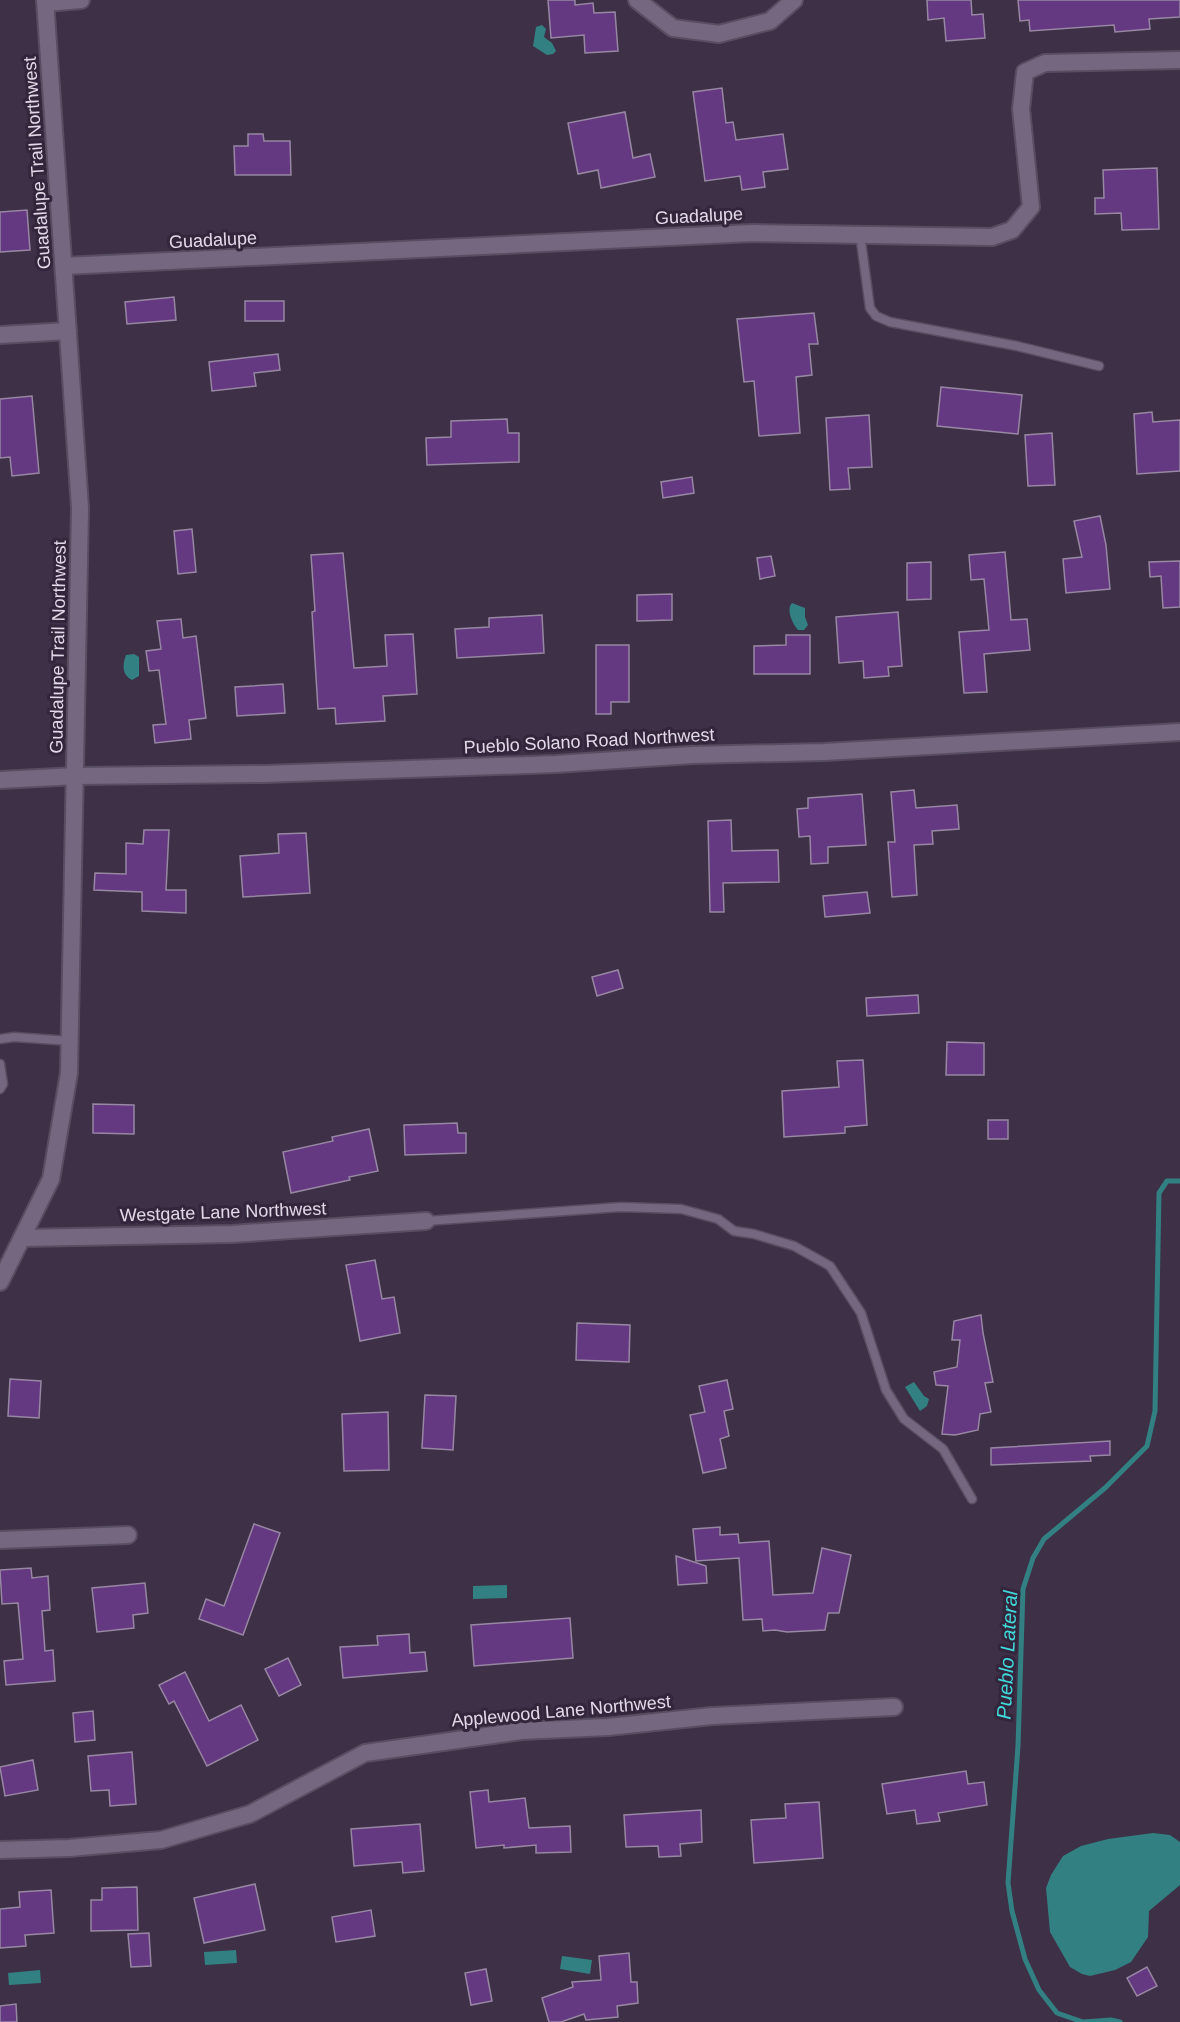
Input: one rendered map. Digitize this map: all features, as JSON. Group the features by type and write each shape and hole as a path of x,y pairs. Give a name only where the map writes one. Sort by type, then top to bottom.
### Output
{"street":[{"path":"45,2 81,0"},
{"path":"637,0 673,28 719,34 770,21 794,0"},
{"name":"Guadalupe Trail Northwest","path":"0,1282 51,1179 69,1073 80,508 45,2"},
{"name":"Guadalupe","path":"64,266 753,233 992,237 1012,230 1031,207 1021,109 1025,72 1045,63 1180,60"},
{"path":"0,335 68,331"},
{"name":"Pueblo Solano Road Northwest","path":"0,780 76,776 275,773 556,764 692,755 824,752 1180,732"},
{"name":"Westgate Lane Northwest","path":"22,1238 232,1234 426,1221"},
{"path":"0,1540 128,1535"},
{"name":"Applewood Lane Northwest","path":"0,1850 69,1848 161,1840 250,1814 365,1753 521,1731 608,1727 712,1716 894,1707"}],"lane":[{"path":"860,234 870,308 876,316 890,322 1017,346 1099,366"},
{"path":"0,1040 14,1037 70,1041"},
{"path":"0,1064 3,1083 0,1089"},
{"path":"426,1221 621,1207 681,1209 718,1219 734,1231 754,1234 794,1246 830,1266 861,1313 886,1390 904,1419 943,1449 972,1498"}],"shaded area":[{"path":"542,25 546,29 544,37 552,43 556,51 553,54 547,55 533,46 536,27"},
{"path":"792,603 805,608 808,625 804,630 798,630 792,620 790,606"},
{"path":"134,654 139,657 139,676 132,680 125,673 124,662 126,655"},
{"path":"914,1382 929,1399 927,1406 920,1411 905,1387"},
{"path":"507,1585 507,1598 473,1599 473,1586"},
{"path":"1153,1833 1170,1835 1180,1842 1180,1885 1149,1911 1148,1937 1131,1962 1115,1970 1090,1976 1082,1974 1070,1967 1050,1932 1046,1888 1051,1875 1063,1856 1081,1846 1108,1839"},
{"path":"236,1950 237,1963 205,1965 204,1952"},
{"path":"562,1956 592,1960 590,1974 560,1969"},
{"path":"40,1970 41,1983 9,1985 8,1973"}],"building":[{"path":"548,0 575,0 575,5 593,3 594,13 615,12 618,51 585,53 584,35 551,38"},
{"path":"927,0 971,0 972,15 983,14 985,38 946,41 944,18 928,20"},
{"path":"1018,0 1180,0 1180,17 1149,19 1150,29 1115,32 1114,25 1030,31 1029,20 1020,21"},
{"path":"722,88 726,123 733,122 736,140 783,134 788,169 763,172 765,187 742,190 740,176 705,181 693,92"},
{"path":"625,112 633,158 650,154 655,177 601,188 598,170 578,174 568,123"},
{"path":"248,134 263,134 264,141 290,141 291,175 235,175 234,146 248,146"},
{"path":"1157,168 1159,229 1122,230 1121,213 1095,214 1095,198 1104,198 1103,170"},
{"path":"27,210 30,250 0,252 0,212"},
{"path":"174,297 176,320 127,324 125,302"},
{"path":"245,301 284,301 284,321 245,321"},
{"path":"814,313 818,344 809,344 812,375 796,377 800,433 759,436 754,381 744,382 737,319"},
{"path":"278,354 280,370 254,373 256,386 212,391 209,362"},
{"path":"941,387 1022,395 1018,434 937,426"},
{"path":"32,396 39,473 12,476 10,457 0,458 0,399"},
{"path":"1152,412 1153,422 1180,420 1180,471 1137,474 1134,414"},
{"path":"869,415 872,467 848,468 850,489 830,490 826,418"},
{"path":"507,419 508,433 519,433 519,462 427,465 426,438 451,437 451,421"},
{"path":"1052,433 1055,485 1028,486 1025,435"},
{"path":"692,477 694,493 663,498 661,482"},
{"path":"1100,516 1106,545 1110,589 1066,593 1063,559 1082,557 1074,521"},
{"path":"192,529 196,572 178,574 174,531"},
{"path":"1005,552 1011,620 1027,619 1030,650 984,654 987,692 964,693 959,632 989,630 984,579 971,580 969,555"},
{"path":"343,553 354,668 387,666 385,635 413,634 417,694 383,696 385,721 336,724 335,708 318,709 311,555"},
{"path":"771,556 775,576 760,579 757,558"},
{"path":"1180,561 1180,607 1163,608 1161,576 1150,577 1149,562"},
{"path":"931,562 931,599 907,600 907,563"},
{"path":"672,594 672,620 637,621 637,595"},
{"path":"898,612 902,666 888,667 889,676 864,678 863,661 839,663 836,617"},
{"path":"542,615 544,653 457,658 455,629 489,627 489,618"},
{"path":"181,619 183,638 196,636 206,718 189,720 191,739 155,743 153,725 166,724 159,670 149,671 146,651 161,649 157,621"},
{"path":"786,635 810,635 810,674 754,674 754,646 786,645"},
{"path":"596,645 629,645 629,702 611,702 611,714 596,714"},
{"path":"283,684 285,713 237,716 235,687"},
{"path":"914,790 916,808 957,805 959,829 932,831 933,844 914,845 917,895 892,897 888,842 895,842 891,792"},
{"path":"862,794 866,845 828,847 828,863 811,864 810,836 799,837 797,809 808,808 808,798"},
{"path":"731,820 732,851 778,850 779,882 723,883 724,912 710,912 708,821"},
{"path":"144,830 169,830 166,890 186,890 186,913 142,911 142,892 94,890 95,873 126,874 126,843 143,844"},
{"path":"306,833 310,893 243,897 240,856 279,853 278,834"},
{"path":"867,892 870,913 825,917 823,896"},
{"path":"618,970 623,988 597,996 592,977"},
{"path":"918,995 919,1013 867,1016 866,998"},
{"path":"947,1042 984,1043 984,1075 946,1075"},
{"path":"863,1060 867,1125 845,1127 845,1133 784,1137 782,1091 839,1087 837,1061"},
{"path":"93,1104 134,1105 134,1134 93,1133"},
{"path":"988,1120 1008,1120 1008,1139 988,1139"},
{"path":"457,1123 458,1133 466,1133 466,1153 405,1155 404,1125"},
{"path":"369,1129 378,1171 349,1177 350,1180 291,1193 283,1152 333,1141 332,1137"},
{"path":"375,1260 382,1299 394,1297 400,1333 360,1341 346,1265"},
{"path":"981,1315 993,1382 985,1383 991,1412 980,1414 978,1430 955,1435 942,1434 948,1386 936,1385 934,1372 957,1367 960,1340 952,1340 954,1321"},
{"path":"577,1323 630,1325 629,1362 576,1360"},
{"path":"10,1379 41,1381 39,1418 8,1416"},
{"path":"727,1380 733,1409 724,1411 729,1436 720,1439 726,1468 703,1473 690,1415 705,1412 699,1386"},
{"path":"425,1395 456,1396 453,1450 422,1448"},
{"path":"388,1412 389,1470 344,1471 342,1414"},
{"path":"1110,1441 1110,1455 1090,1456 1091,1461 991,1465 991,1448"},
{"path":"254,1524 280,1533 243,1635 199,1619 206,1599 224,1606"},
{"path":"720,1527 720,1535 738,1534 739,1543 769,1541 773,1595 813,1593 822,1548 851,1555 839,1613 828,1613 825,1630 763,1631 762,1619 743,1620 739,1558 696,1561 693,1529"},
{"path":"676,1556 706,1566 707,1583 678,1585"},
{"path":"31,1568 32,1578 48,1576 50,1610 42,1611 45,1651 53,1650 55,1681 6,1685 4,1661 23,1659 18,1603 2,1604 0,1570"},
{"path":"145,1583 148,1613 133,1615 134,1628 97,1632 92,1588"},
{"path":"570,1618 573,1658 474,1666 471,1625"},
{"path":"409,1634 410,1653 425,1652 427,1671 343,1678 340,1647 378,1645 377,1636"},
{"path":"288,1658 301,1685 279,1696 265,1669"},
{"path":"185,1672 209,1721 241,1705 258,1740 207,1766 174,1701 169,1704 159,1685"},
{"path":"93,1711 95,1740 75,1742 73,1713"},
{"path":"132,1752 136,1804 110,1806 109,1790 91,1791 88,1756"},
{"path":"33,1760 38,1790 5,1796 0,1767"},
{"path":"966,1771 968,1784 984,1782 987,1805 938,1813 940,1821 917,1824 915,1810 887,1814 882,1784"},
{"path":"488,1790 489,1802 525,1798 529,1828 570,1826 571,1852 536,1853 536,1845 476,1848 470,1792"},
{"path":"819,1802 823,1858 754,1863 751,1820 786,1818 785,1804"},
{"path":"701,1810 702,1842 680,1844 681,1856 659,1857 658,1846 626,1847 624,1815"},
{"path":"420,1824 424,1871 403,1873 402,1862 354,1866 351,1829"},
{"path":"255,1884 265,1930 204,1943 194,1898"},
{"path":"137,1887 138,1930 91,1931 91,1900 102,1900 102,1888"},
{"path":"51,1890 54,1933 25,1935 26,1946 0,1948 0,1909 20,1907 19,1892"},
{"path":"371,1910 375,1936 336,1942 332,1917"},
{"path":"149,1933 151,1966 131,1967 128,1934"},
{"path":"629,1953 631,1982 637,1982 638,2003 617,2006 618,2017 586,2020 584,2014 561,2022 549,2022 542,1998 573,1987 572,1982 601,1980 599,1956"},
{"path":"1147,1967 1157,1986 1137,1996 1127,1978"},
{"path":"486,1969 492,2001 471,2005 465,1973"},
{"path":"16,2004 17,2022 0,2022 0,2006"}],"waterway":[{"name":"Pueblo Lateral","path":"1120,2022 1111,2020 1083,2022 1057,2013 1039,1990 1025,1959 1012,1911 1008,1883 1018,1746 1023,1589 1033,1558 1044,1539 1105,1488 1147,1446 1155,1411 1159,1193 1167,1181 1180,1181"}]}
